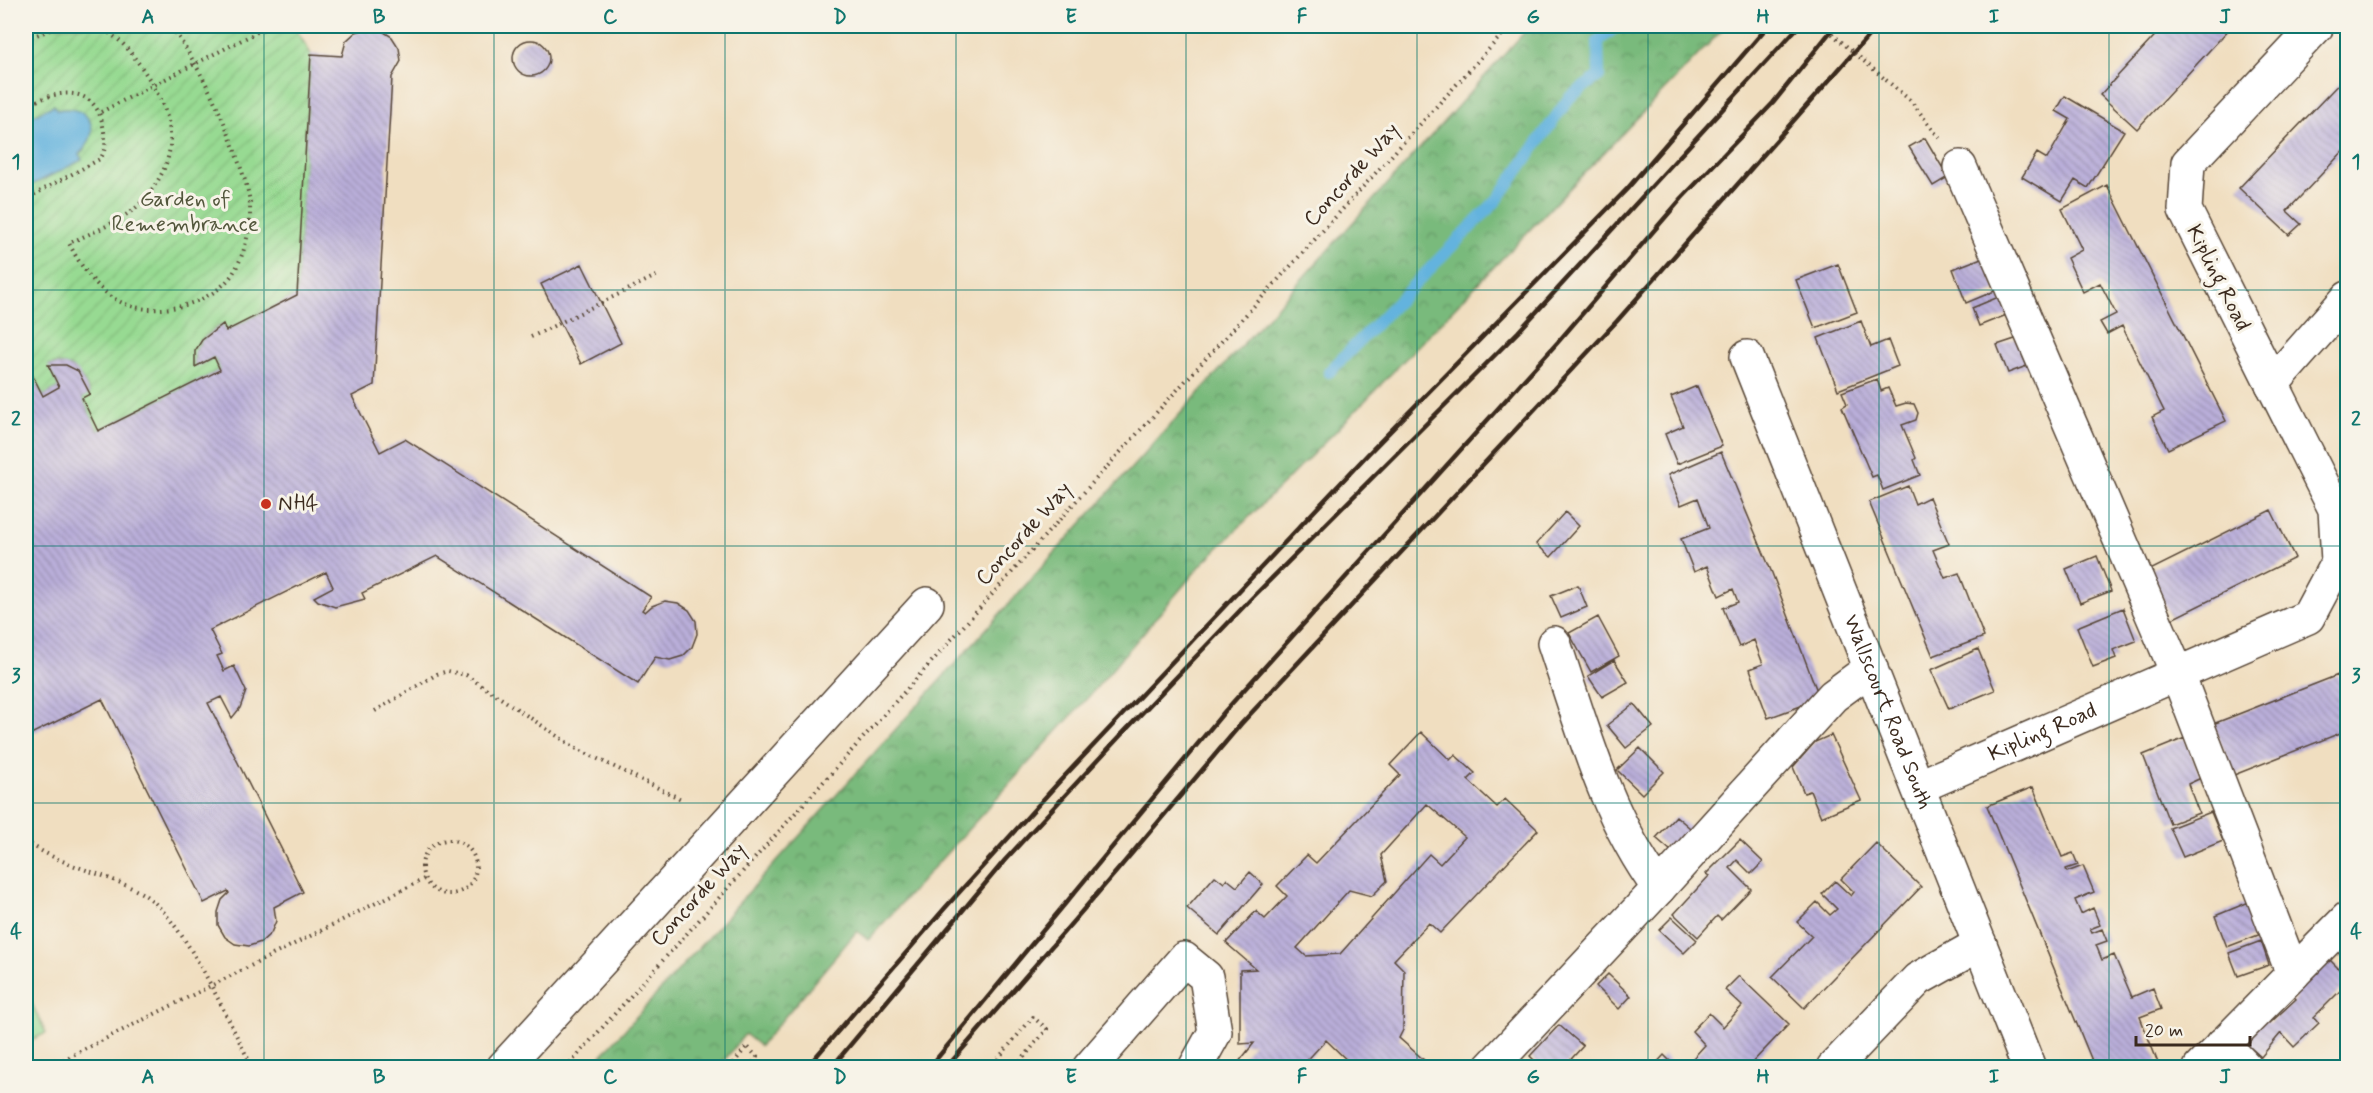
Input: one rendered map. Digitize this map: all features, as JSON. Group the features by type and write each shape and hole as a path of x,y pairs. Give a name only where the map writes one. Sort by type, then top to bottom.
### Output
{"street":[{"name":"Kipling Road","path":"1918,787 2308,617 2343,559 2335,509 2185,210 2188,163 2317,26"},
{"path":"1960,167 2178,675 2293,974"},
{"path":"2272,384 2348,298"},
{"name":"Wallscourt Road South","path":"1747,357 2029,1068"},
{"path":"503,1068 927,604"},
{"path":"1554,643 1599,775 1644,868 1659,888"},
{"path":"1490,1068 1659,888 1833,696 1871,668"},
{"path":"2200,1068 2348,918"},
{"path":"1833,1068 1918,979 1980,944"},
{"path":"1089,1068 1184,959 1206,977 1215,1032 1196,1068"},
{"path":"2223,1044 2246,1068"}],"path":[{"path":"26,39 60,26"},
{"path":"86,26 107,31 125,44 153,85 171,132 172,146 162,173 147,196 128,214 69,243 78,261 116,300 133,306 168,308 211,294 231,276 242,253 250,219 247,187 233,145 196,63 171,26"},
{"path":"100,112 269,26"},
{"name":"Concorde Way","path":"566,1068 1104,470 1510,26"},
{"path":"1823,26 1911,101 1960,167"},
{"path":"26,106 48,95 73,93 84,97 100,112 105,139 104,152 100,159 26,199"},
{"path":"531,337 660,274"},
{"path":"375,711 437,674 448,671 466,675 578,749 681,799"},
{"path":"442,840 454,840 466,845 474,854 476,866 474,878 461,891 443,894 432,889 424,879 421,867 424,855 431,845 442,840"},
{"path":"26,841 62,861 126,885 150,898 176,926 253,1068"},
{"path":"47,1068 424,879"},
{"path":"990,1068 1033,1017 1047,1029 1015,1068"},
{"path":"730,1068 747,1046 757,1058 749,1068"}],"green space":[{"name":"Garden of Remembrance","path":"26,26 294,26 311,54 297,295 226,331 222,324 201,341 195,352 195,366 214,357 220,370 98,431 82,398 90,393 75,370 64,365 49,365 59,387 43,396 26,362 26,188 81,160 79,154 90,138 91,129 85,116 78,111 57,110 54,105 26,119"},
{"path":"1530,26 1726,26 1334,433 1201,565 1091,694 868,940 857,931 760,1046 745,1034 719,1067 591,1067"},
{"path":"26,992 46,1033 26,1043"}],"water":[{"path":"54,105 57,110 68,109 85,115 90,121 91,137 87,146 79,154 82,160 26,188 26,119"}],"building":[{"path":"2164,26 2232,26 2137,129 2100,95"},
{"name":"NH4","path":"368,28 381,30 392,37 399,48 401,61 392,77 374,385 352,396 380,452 405,439 651,597 642,610 645,612 652,606 665,601 678,603 689,610 696,621 697,634 692,647 683,656 670,660 655,657 638,684 437,556 362,593 365,599 335,607 318,601 314,597 333,587 326,572 210,630 222,654 217,656 224,671 234,666 246,691 240,708 232,718 221,697 208,703 303,892 274,907 276,921 271,933 261,942 249,946 235,944 225,937 218,925 218,912 228,891 204,903 102,699 31,734 26,723 26,362 43,396 59,387 48,365 66,365 78,371 90,394 82,398 98,431 220,370 214,357 195,367 195,351 202,340 223,324 226,331 297,295 311,54 342,56 346,41 356,32"},
{"path":"531,40 544,45 549,58 544,71 531,76 518,71 513,58 518,45"},
{"path":"2348,74 2348,146 2287,211 2301,224 2289,235 2239,188"},
{"path":"2065,96 2124,131 2088,188 2075,180 2062,201 2022,177 2037,153 2047,159 2070,119 2056,111"},
{"path":"1925,138 1948,177 1933,186 1909,147"},
{"path":"2107,185 2226,421 2168,449 2152,417 2164,411 2122,326 2107,334 2100,322 2116,314 2100,283 2083,292 2067,258 2082,250 2062,209"},
{"path":"1984,257 1997,290 1966,303 1953,269"},
{"path":"582,264 621,343 581,364 541,284"},
{"path":"1838,264 1857,312 1815,328 1796,280"},
{"path":"2001,296 2009,314 1979,326 1972,308"},
{"path":"1861,321 1871,347 1888,340 1898,366 1838,390 1818,338"},
{"path":"2021,337 2032,364 2008,373 1997,345"},
{"path":"1877,379 1881,391 1888,388 1896,406 1906,403 1914,404 1918,413 1916,420 1902,425 1916,458 1914,460 1920,475 1883,490 1877,475 1872,477 1842,407 1847,404 1842,392"},
{"path":"1697,386 1722,446 1677,464 1665,434 1683,426 1671,397"},
{"path":"1721,452 1772,573 1820,699 1768,718 1750,669 1763,664 1754,640 1739,647 1723,608 1738,602 1733,589 1719,596 1707,566 1694,572 1681,539 1709,528 1698,498 1681,505 1668,475"},
{"path":"1908,486 1915,504 1929,497 1949,544 1933,550 1945,578 1959,573 1984,637 1933,656 1869,502"},
{"path":"2271,510 2295,558 2172,619 2148,571"},
{"path":"1565,512 1579,526 1551,557 1536,544"},
{"path":"2097,556 2111,591 2080,603 2066,569"},
{"path":"1578,585 1587,607 1561,618 1551,596"},
{"path":"2123,608 2136,641 2113,650 2116,658 2093,667 2077,627"},
{"path":"1598,617 1619,656 1591,672 1569,633"},
{"path":"1978,649 1995,690 1949,709 1931,670"},
{"path":"1614,660 1628,682 1602,697 1588,676"},
{"path":"2338,675 2348,700 2348,730 2234,775 2213,724"},
{"path":"1634,704 1653,727 1626,748 1607,725"},
{"path":"1421,732 1450,760 1455,755 1475,773 1468,780 1497,807 1505,799 1538,830 1440,933 1429,923 1394,960 1404,970 1403,1030 1399,1038 1433,1068 1355,1068 1326,1040 1300,1068 1234,1068 1254,1043 1240,1044 1240,970 1256,969 1226,943 1256,911 1265,919 1287,896 1277,886 1307,855 1316,863 1400,775 1390,765","holes":["1427,804 1465,837 1440,864 1429,854 1340,954 1306,956 1297,948 1349,890 1372,896 1387,881 1381,855"]},
{"path":"1831,735 1861,800 1821,817 1810,791 1804,793 1793,767 1815,742"},
{"path":"2185,738 2201,778 2188,784 2199,813 2170,824 2143,755"},
{"path":"1640,748 1664,772 1642,794 1617,770"},
{"path":"2033,787 2062,857 2073,853 2078,865 2066,869 2067,872 2083,866 2094,892 2075,900 2081,914 2093,908 2100,925 2090,929 2092,933 2102,929 2107,941 2096,945 2102,960 2114,955 2132,997 2153,988 2161,1009 2140,1017 2160,1068 2095,1068 1987,806"},
{"path":"2211,812 2223,841 2183,857 2170,828"},
{"path":"1676,816 1697,834 1678,857 1656,838"},
{"path":"1740,840 1763,862 1751,874 1737,860 1730,868 1751,889 1721,920 1717,916 1698,937 1674,914 1709,876 1706,874"},
{"path":"1876,843 1921,887 1804,1008 1772,977 1812,936 1797,922 1817,902 1830,915 1837,909 1822,894 1835,881 1851,896 1854,892 1841,879"},
{"path":"1250,872 1263,884 1219,935 1187,908 1215,876 1224,883 1227,879 1237,887"},
{"path":"2249,902 2261,934 2227,947 2215,916"},
{"path":"1672,917 1697,940 1684,953 1659,930"},
{"path":"2261,941 2269,965 2238,976 2229,953"},
{"path":"2348,946 2348,962 2340,954"},
{"path":"2327,957 2348,978 2348,983 2314,1017 2319,1023 2294,1047 2281,1033 2261,1057 2242,1040 2262,1016 2270,1023 2296,999 2291,993"},
{"path":"1608,974 1631,996 1619,1009 1596,986"},
{"path":"1739,976 1789,1024 1747,1068 1684,1068 1705,1045 1692,1031 1709,1013 1723,1027 1742,1006 1725,990"},
{"path":"1559,1025 1583,1046 1563,1068 1531,1068 1536,1062 1530,1056"},
{"path":"1664,1055 1677,1068 1652,1068"}],"waterway":[{"path":"1329,372 1497,200 1570,97 1599,76 1598,41 1617,26"}],"railway":[{"path":"806,1068 945,908 1059,782 1368,454 1627,189 1768,26"},
{"path":"831,1068 1005,860 1121,735 1251,599 1518,332 1799,26"},
{"path":"929,1068 1225,711 1558,342 1682,198 1773,103 1835,26"},
{"path":"946,1068 1241,724 1617,321 1877,26"}],"place":[{"name":"NH4","path":"266,504"}]}
